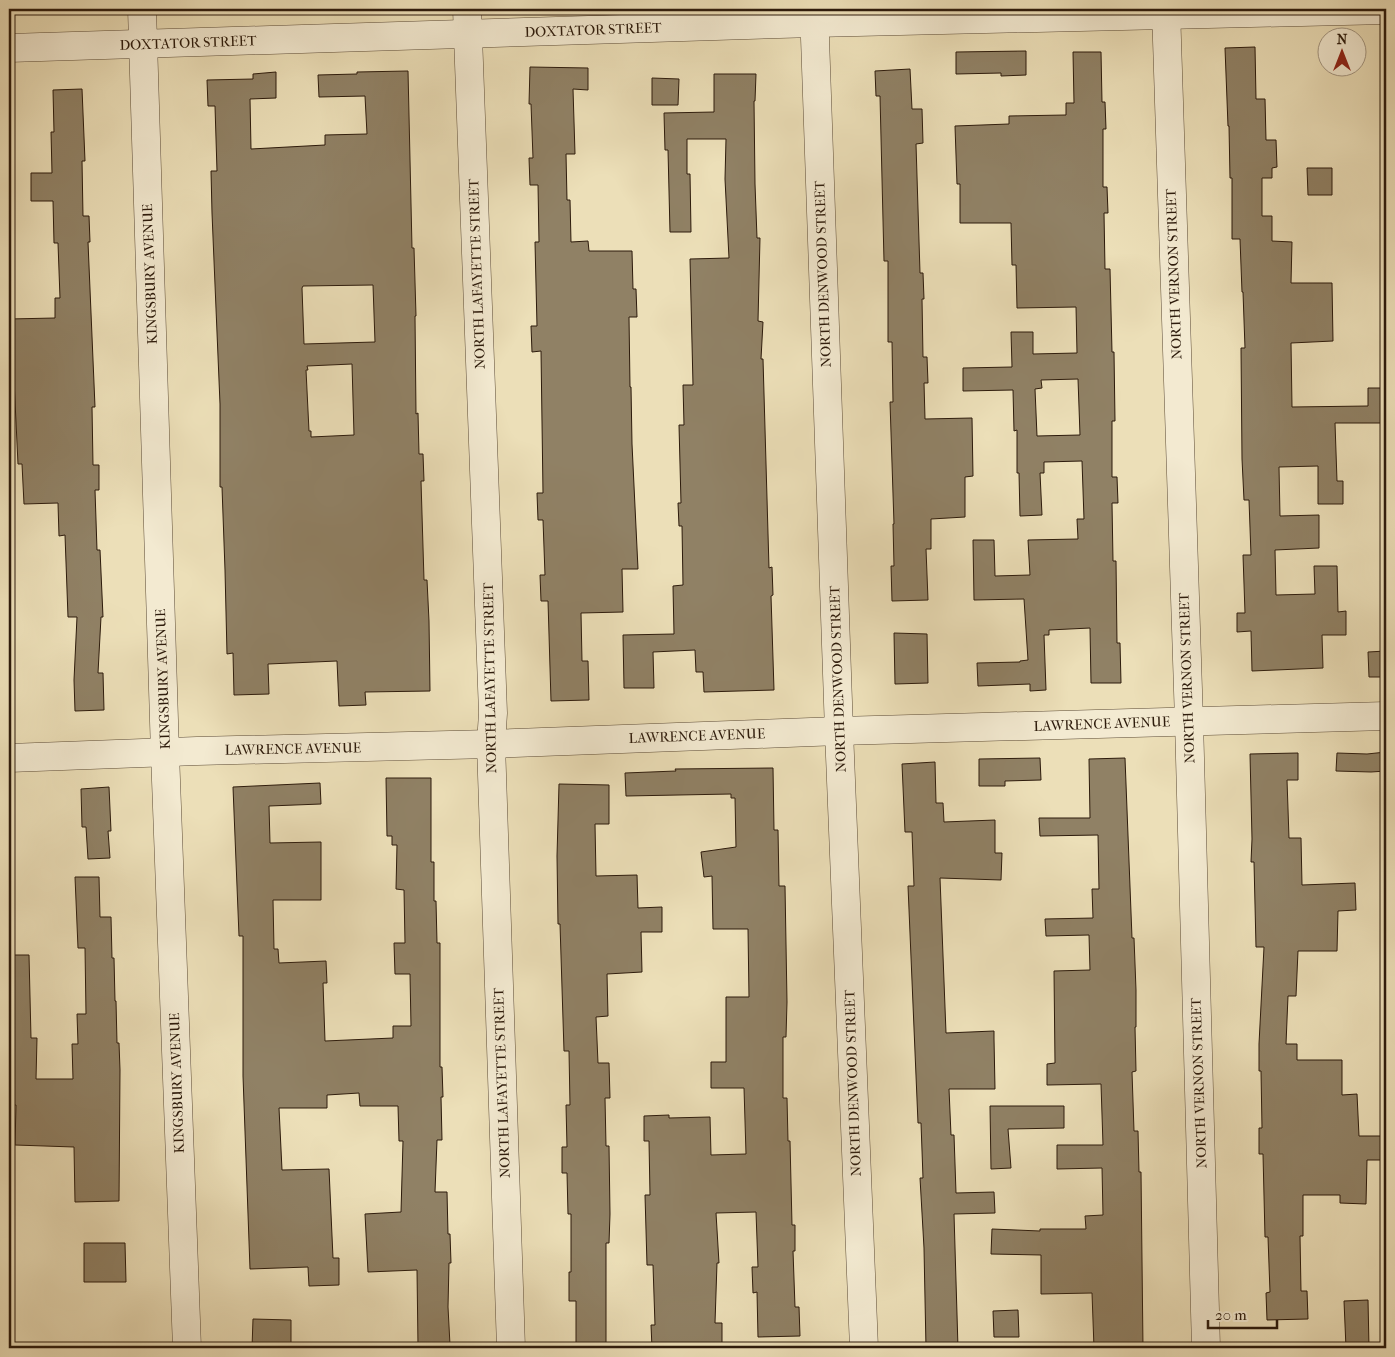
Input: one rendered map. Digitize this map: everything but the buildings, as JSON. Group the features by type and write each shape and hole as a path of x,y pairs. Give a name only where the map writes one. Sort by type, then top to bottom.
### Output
{"street":[{"name":"KINGSBURY AVENUE","path":"142,9 165,753 187,1348"},
{"name":"DOXTATOR STREET","path":"9,48 143,44 468,21 1166,11 1386,10"},
{"name":"NORTH VERNON STREET","path":"1166,11 1189,721 1206,1348"},
{"name":"NORTH DENWOOD STREET","path":"814,16 839,730 864,1348"},
{"name":"NORTH LAFAYETTE STREET","path":"468,21 492,694 491,744 511,1348"},
{"name":"LAWRENCE AVENUE","path":"9,758 197,751 491,744 839,730 1386,716"}]}
